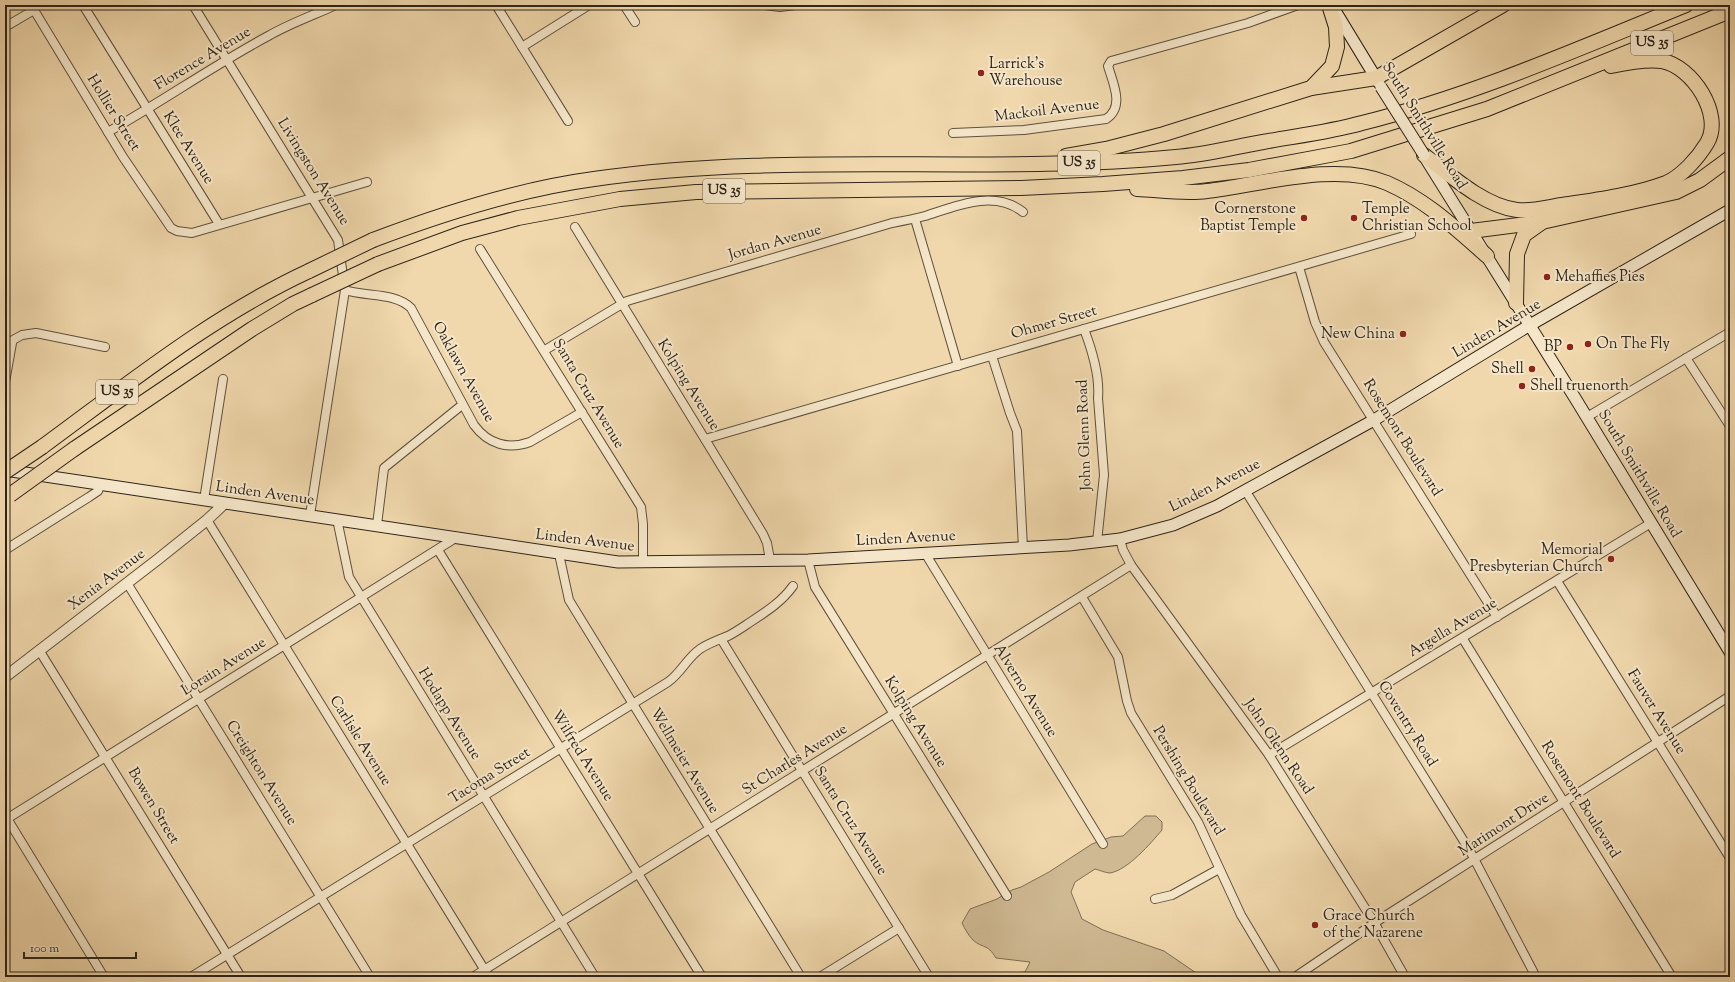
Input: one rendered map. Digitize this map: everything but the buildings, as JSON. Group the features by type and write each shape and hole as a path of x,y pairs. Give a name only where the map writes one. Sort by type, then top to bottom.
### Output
{"highway":[{"path":"1311,88 1332,66 1337,47 1336,27 1330,5"},
{"path":"1019,164 1106,149 1164,134 1311,88 1379,82 1503,5"},
{"name":"US 35","path":"5,471 42,447 193,338 247,303 373,240 415,224 479,205 527,192 607,177 668,170 735,167 1071,163 1180,157 1360,124 1446,99 1526,70 1686,5"},
{"name":"US 35","path":"7,497 74,449 239,338 293,304 378,264 462,233 518,218 620,199 696,192 1046,187 1190,177 1249,170 1351,151 1487,109 1730,11"},
{"path":"1424,156 1468,188 1491,202 1517,210 1543,208 1615,196 1667,182 1686,169 1708,142 1713,118 1707,103 1697,86 1680,68 1662,61 1626,63 1574,75"},
{"path":"1471,231 1542,222 1676,192 1700,180 1730,158"},
{"path":"1046,187 1205,192 1321,174 1360,175 1386,182 1421,200 1487,256"},
{"path":"1516,303 1517,254 1524,235 1542,222"}],"main road":[{"name":"South Smithville Road","path":"1330,5 1587,416 1730,652"},
{"name":"Linden Avenue","path":"5,471 337,519 618,562 808,560 1023,548 1120,539 1173,525 1217,506 1374,420 1530,325 1729,212"}],"street":[{"name":"Klee Avenue","path":"83,5 219,224"},
{"name":"Livingston Avenue","path":"193,5 338,240 345,290 310,515"},
{"name":"Florence Avenue","path":"108,132 285,26 336,5"},
{"path":"496,5 568,121"},
{"path":"522,47 589,5"},
{"path":"624,5 635,22"},
{"path":"765,5 780,7 795,5"},
{"name":"Mackoil Avenue","path":"953,133 1024,130 1106,119 1112,114 1117,102 1108,66 1109,63 1120,58 1248,23 1298,5"},
{"path":"5,27 32,7"},
{"name":"Hollier Street","path":"32,7 108,132 171,228 177,231 192,233 219,224"},
{"path":"219,224 366,182"},
{"name":"Jordan Avenue","path":"545,350 627,301 737,270 892,223 915,219 954,206 988,200 1009,204 1023,212"},
{"path":"915,219 958,366"},
{"name":"Kolping Avenue","path":"575,227 763,534 770,552 770,560"},
{"name":"Ohmer Street","path":"705,439 1411,234"},
{"name":"Santa Cruz Avenue","path":"480,249 545,350 641,507 643,524 643,562"},
{"name":"Rosemont Boulevard","path":"1299,267 1318,330 1498,617"},
{"name":"Oaklawn Avenue","path":"345,290 353,293 397,299 411,308 462,405 479,431 492,442 506,446 514,446 530,442 582,412"},
{"name":"John Glenn Road","path":"1084,329 1098,376 1099,388 1098,398 1104,475 1097,542"},
{"path":"1587,416 1730,332"},
{"path":"5,382 13,340 22,335 36,333 105,347"},
{"path":"992,356 1017,432 1023,548"},
{"path":"1686,358 1730,426"},
{"path":"204,500 222,379"},
{"path":"377,525 384,468 462,405"},
{"path":"5,550 98,491 101,484"},
{"name":"Coventry Road","path":"1245,490 1475,860 1536,977"},
{"name":"Xenia Avenue","path":"6,674 127,583 225,504"},
{"name":"Hodapp Avenue","path":"337,519 347,572 595,977"},
{"name":"Carlisle Avenue","path":"207,520 487,973"},
{"name":"Argella Avenue","path":"1269,755 1372,694 1651,523"},
{"name":"Lorain Avenue","path":"6,818 285,646 457,537"},
{"name":"John Glenn Road","path":"1120,539 1123,550 1131,565 1269,755 1375,924 1405,977"},
{"name":"Wilfred Avenue","path":"438,550 702,977"},
{"name":"Alverno Avenue","path":"925,553 1103,844"},
{"name":"Wellmeier Avenue","path":"559,554 569,600 801,977"},
{"name":"Kolping Avenue","path":"808,560 815,587 1007,896"},
{"name":"St Charles Avenue","path":"474,977 487,973 561,922 1131,565"},
{"name":"Fauver Avenue","path":"1557,581 1730,858"},
{"name":"Creighton Avenue","path":"127,583 370,977"},
{"name":"Tacoma Street","path":"191,977 321,898 676,676 699,650 729,636 780,602 793,586"},
{"name":"Pershing Boulevard","path":"1082,597 1118,657 1127,701 1131,712 1198,822 1241,915 1278,977"},
{"name":"Rosemont Boulevard","path":"1463,638 1672,977"},
{"name":"Santa Cruz Avenue","path":"721,639 929,977"},
{"name":"Bowen Street","path":"39,650 241,977"},
{"name":"Marimont Drive","path":"1294,977 1730,696"},
{"path":"6,818 104,977"},
{"path":"1155,900 1172,895 1219,868"},
{"path":"820,977 899,928"}],"shaded area":[{"path":"1145,816 1156,816 1162,822 1162,830 1145,849 1131,862 1117,871 1108,873 1095,869 1075,882 1071,892 1082,919 1103,930 1164,951 1202,977 987,977 1025,972 1030,962 996,958 990,950 976,943 968,934 962,923 970,909 997,899 1012,890 1021,887 1049,872 1092,844 1111,837 1123,836"}],"place":[{"name":"Larrick’s Warehouse","path":"981,73"},
{"name":"Cornerstone Baptist Temple","path":"1304,218"},
{"name":"Temple Christian School","path":"1354,218"},
{"name":"Mehaffies Pies","path":"1547,277"},
{"name":"New China","path":"1403,334"},
{"name":"On The Fly","path":"1588,344"},
{"name":"BP","path":"1570,347"},
{"name":"Shell","path":"1532,369"},
{"name":"Shell truenorth","path":"1522,386"},
{"name":"Memorial Presbyterian Church","path":"1611,559"},
{"name":"Grace Church of the Nazarene","path":"1315,925"}]}
